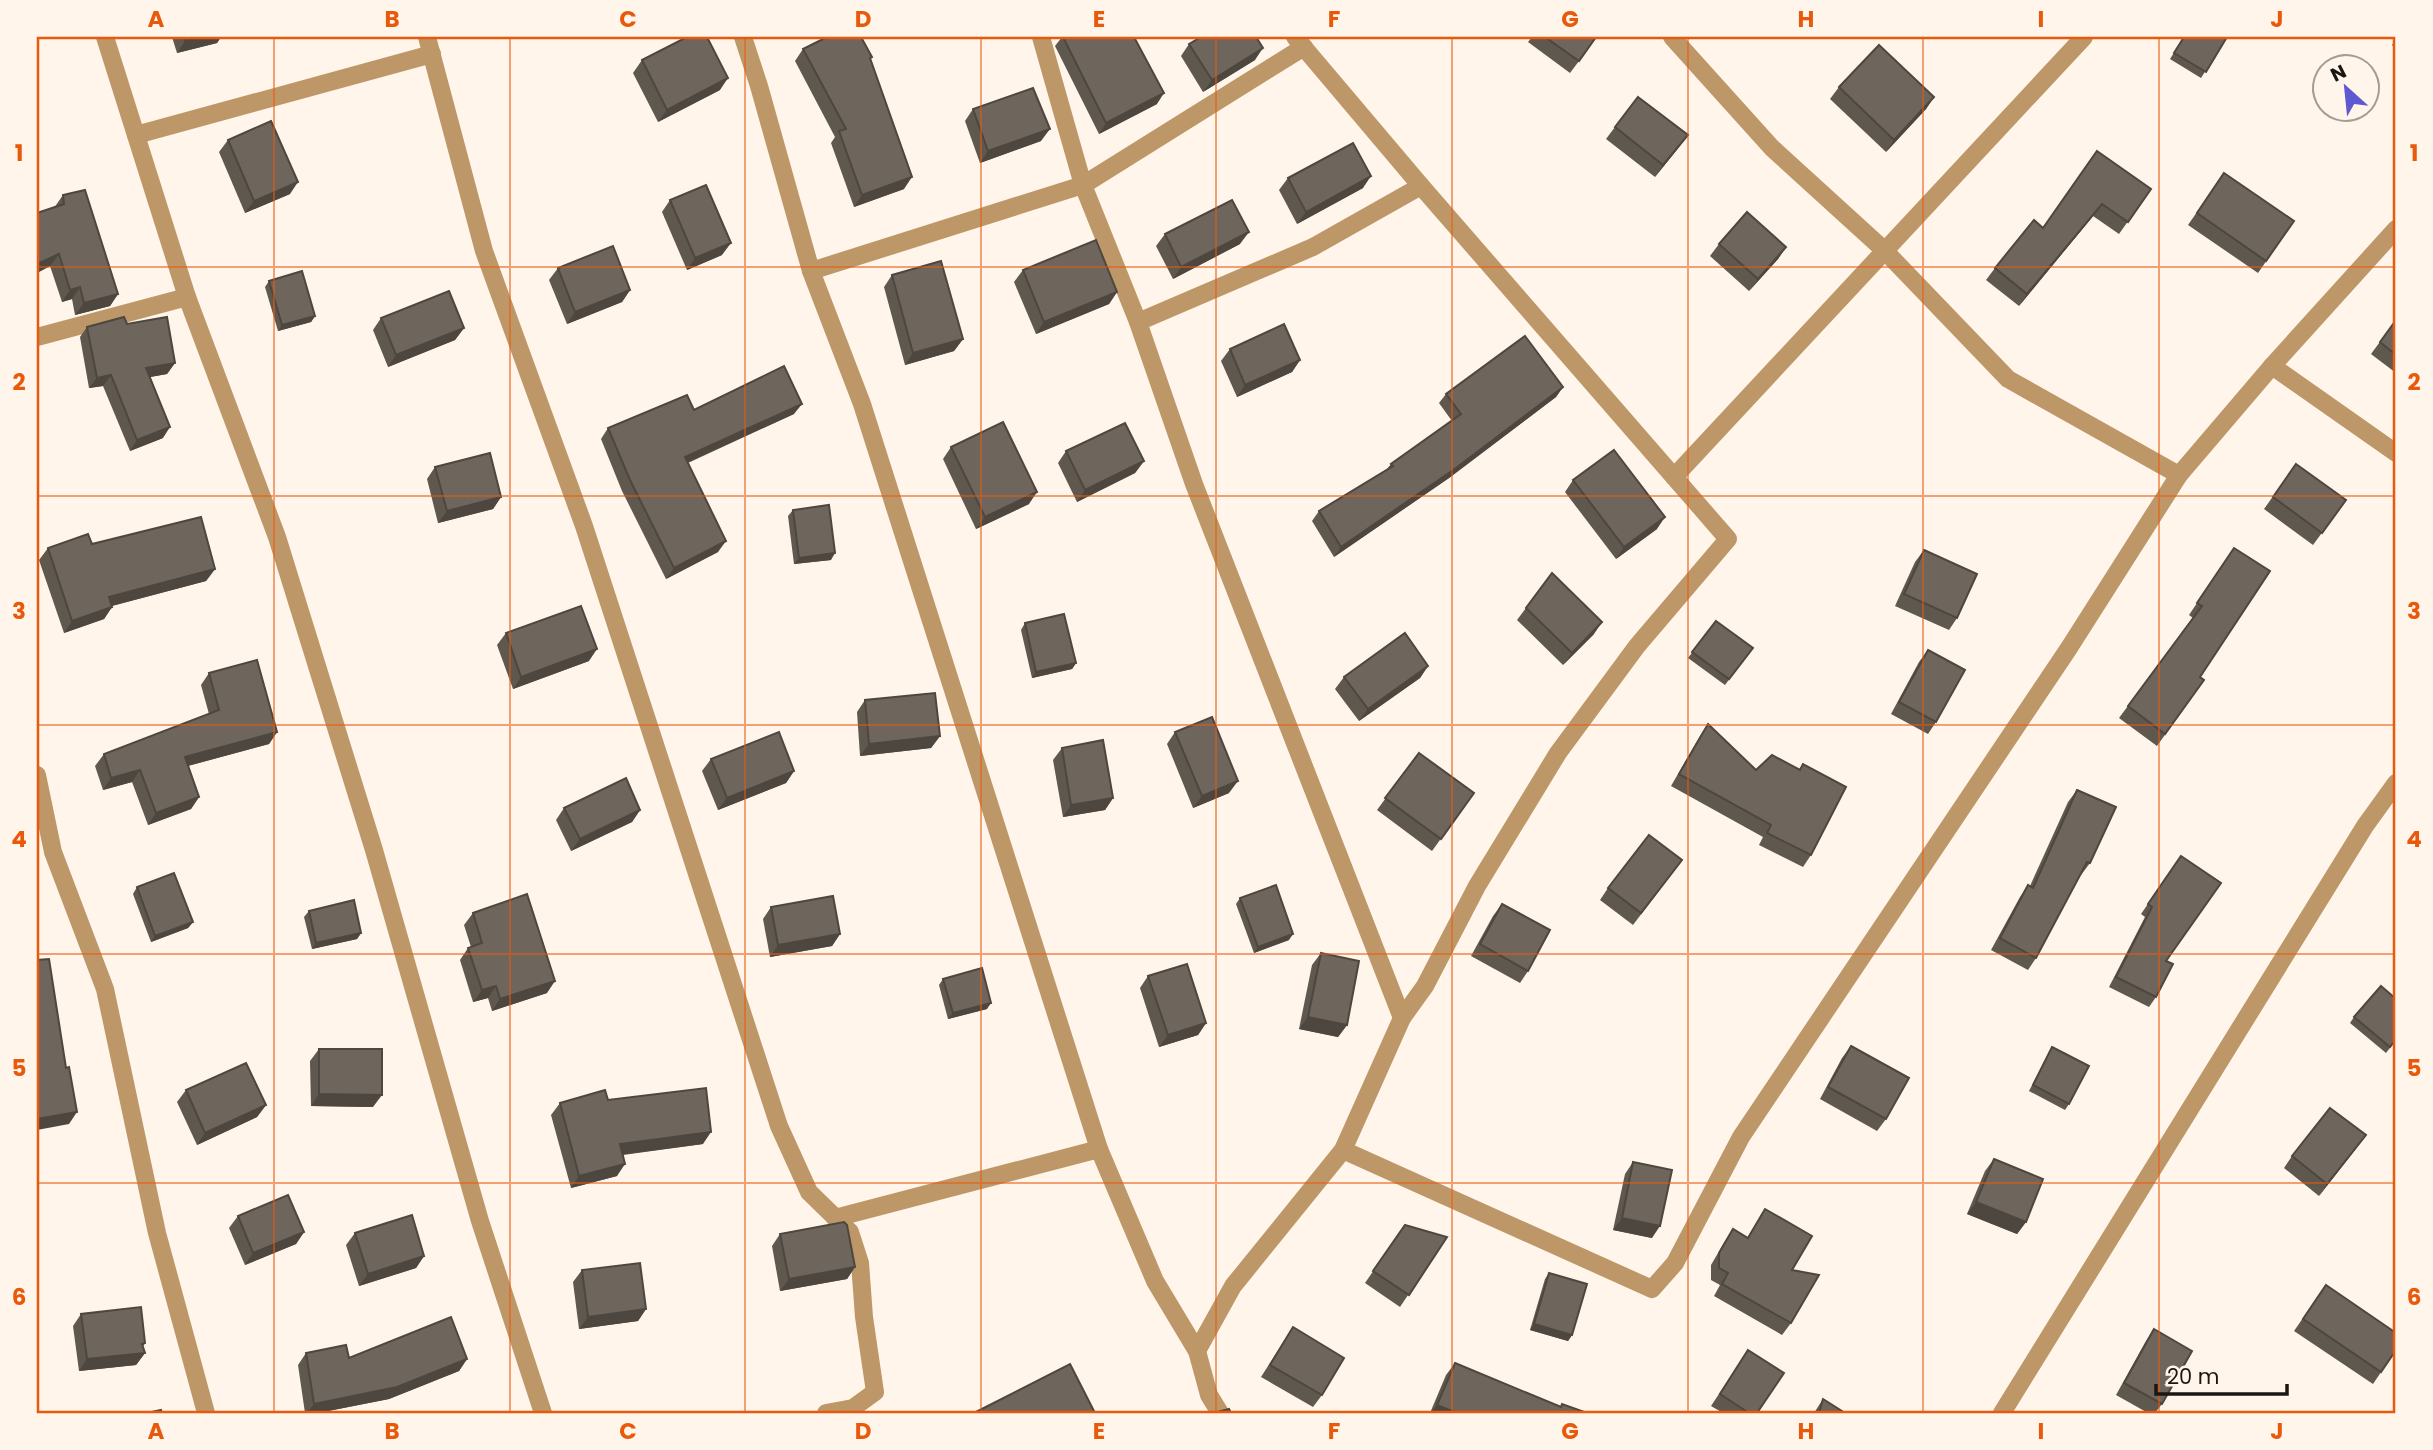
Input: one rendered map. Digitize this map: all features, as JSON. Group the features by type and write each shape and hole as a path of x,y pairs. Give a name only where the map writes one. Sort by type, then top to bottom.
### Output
{"street":[{"path":"105,37 187,297 277,537 374,850 480,1221 542,1413"},
{"path":"743,37 811,271 862,404 1099,1149 1155,1281 1197,1351 1209,1395 1220,1413"},
{"path":"1041,37 1083,185 1138,322 1194,484 1402,1018"},
{"path":"1672,37 1772,148 1884,250 2008,379 2179,475"},
{"path":"1674,477 2084,37"},
{"path":"811,271 1083,185 1299,42 1728,540 1637,646 1558,753 1477,886 1425,986 1402,1018 1343,1150 1233,1286 1197,1351"},
{"path":"136,135 429,46 484,251 584,526 779,1126 809,1192 850,1232 860,1263 864,1317 875,1392 853,1411 826,1413"},
{"path":"1138,322 1313,247 1421,186"},
{"path":"1343,1150 1653,1289 1675,1263 1741,1137 2069,648 2179,475 2272,366 2396,229"},
{"path":"37,337 187,297"},
{"path":"2272,366 2396,453"},
{"path":"37,775 53,852 105,989 157,1233 206,1413"},
{"path":"2002,1413 2358,837 2396,783"},
{"path":"835,1218 1099,1149"}],"building":[{"path":"184,37 202,37 185,41"},
{"path":"687,37 707,37 728,78 667,110 642,60"},
{"path":"827,37 861,37 872,57 870,58 912,177 862,195 839,131 846,129 803,49"},
{"path":"1063,37 1134,37 1164,93 1106,123"},
{"path":"1201,37 1256,37 1263,48 1212,80 1189,44"},
{"path":"1545,37 1596,37 1579,61"},
{"path":"2184,37 2227,37 2206,72 2174,53"},
{"path":"1879,45 1934,97 1894,140 1839,87"},
{"path":"1033,88 1050,129 988,151 973,109"},
{"path":"1638,97 1688,135 1663,165 1615,127"},
{"path":"271,121 298,182 254,201 228,140"},
{"path":"1353,143 1371,176 1306,212 1288,178"},
{"path":"2097,151 2151,189 2128,222 2102,204 2027,294 1995,268 2034,220 2043,228"},
{"path":"2224,173 2294,221 2266,261 2197,213"},
{"path":"706,185 731,243 695,258 670,200"},
{"path":"85,190 118,294 84,303 80,287 70,290 59,254 37,264 37,213 64,204 63,195"},
{"path":"1232,200 1249,232 1181,267 1165,234"},
{"path":"1747,212 1786,247 1758,279 1719,244"},
{"path":"1096,240 1117,292 1044,322 1023,270"},
{"path":"613,246 630,290 575,312 558,268"},
{"path":"941,261 963,339 913,353 892,275"},
{"path":"302,271 315,316 282,325 269,281"},
{"path":"449,291 464,328 396,355 381,318"},
{"path":"124,317 127,324 167,317 175,363 146,368 170,427 137,440 111,375 97,378 87,327"},
{"path":"2396,320 2396,355 2380,342"},
{"path":"1284,324 1300,360 1245,385 1230,349"},
{"path":"1525,336 1563,387 1456,468 1341,547 1319,511 1393,466 1391,464 1461,414 1446,394"},
{"path":"784,366 802,404 685,457 726,541 674,568 630,480 608,428 687,395 694,410"},
{"path":"1003,422 1037,492 985,517 951,447"},
{"path":"1125,423 1144,461 1085,490 1066,451"},
{"path":"1614,450 1665,517 1624,547 1573,480"},
{"path":"490,453 501,497 447,511 435,467"},
{"path":"2296,464 2346,500 2322,533 2273,497"},
{"path":"829,505 835,553 799,558 793,510"},
{"path":"201,517 215,569 109,597 112,607 72,621 48,548 88,534 92,544"},
{"path":"2234,548 2270,571 2200,677 2204,680 2165,734 2128,706 2202,606 2197,603"},
{"path":"1924,550 1977,574 1957,618 1904,594"},
{"path":"1552,573 1602,622 1572,653 1526,608"},
{"path":"581,606 597,649 521,677 506,633"},
{"path":"1064,614 1076,663 1036,672 1025,623"},
{"path":"1716,621 1753,648 1729,679 1692,652"},
{"path":"1405,633 1428,666 1368,709 1344,677"},
{"path":"1928,650 1965,670 1936,722 1899,702"},
{"path":"257,660 277,732 185,757 199,797 156,813 140,770 111,778 104,754 219,710 209,673"},
{"path":"935,693 940,736 869,744 865,700"},
{"path":"1212,717 1238,781 1202,796 1175,732"},
{"path":"1708,724 1756,770 1772,755 1800,770 1803,764 1846,787 1811,855 1767,833 1771,825 1679,774"},
{"path":"779,732 794,771 727,798 711,759"},
{"path":"1103,740 1113,798 1071,805 1062,748"},
{"path":"1419,753 1474,793 1441,839 1385,798"},
{"path":"626,778 640,810 580,839 564,808"},
{"path":"2077,790 2116,807 2090,863 2087,862 2036,958 2000,938 2028,885 2033,888"},
{"path":"1649,835 1682,860 1641,913 1608,888"},
{"path":"2181,856 2221,883 2166,961 2173,964 2156,997 2116,977 2152,907 2148,904"},
{"path":"174,873 193,922 155,936 137,887"},
{"path":"1276,885 1293,934 1258,947 1240,898"},
{"path":"527,894 555,981 500,999 496,986 482,990 468,948 482,943 473,913"},
{"path":"833,896 840,934 778,945 771,907"},
{"path":"354,900 361,933 316,943 309,911"},
{"path":"1502,904 1550,930 1528,971 1480,944"},
{"path":"1321,953 1359,961 1347,1025 1308,1017"},
{"path":"49,959 66,1068 69,1067 77,1112 37,1119 37,960"},
{"path":"1187,964 1206,1023 1168,1035 1148,976"},
{"path":"982,968 991,1003 953,1013 943,979"},
{"path":"2381,986 2396,999 2396,1039 2390,1047 2354,1017"},
{"path":"1851,1046 1909,1078 1886,1119 1828,1087"},
{"path":"2052,1047 2089,1066 2069,1104 2033,1085"},
{"path":"319,1049 382,1049 382,1095 319,1094"},
{"path":"246,1063 266,1105 205,1133 186,1090"},
{"path":"706,1088 711,1132 620,1144 625,1164 579,1176 560,1103 605,1090 608,1100"},
{"path":"2330,1108 2366,1135 2327,1184 2292,1156"},
{"path":"1994,1159 2043,1179 2026,1222 1976,1202"},
{"path":"1633,1162 1672,1170 1660,1226 1622,1218"},
{"path":"288,1195 304,1232 253,1253 238,1216"},
{"path":"1765,1209 1812,1236 1792,1270 1819,1275 1791,1323 1722,1284 1728,1273 1719,1268 1719,1253 1733,1229 1748,1238"},
{"path":"412,1215 424,1256 368,1274 355,1233"},
{"path":"844,1222 847,1225 855,1267 789,1279 780,1234"},
{"path":"1405,1225 1447,1237 1409,1295 1373,1271"},
{"path":"640,1263 646,1309 588,1317 582,1270"},
{"path":"1549,1273 1587,1284 1572,1335 1534,1324"},
{"path":"2326,1285 2396,1333 2396,1350 2381,1372 2303,1319"},
{"path":"141,1307 145,1343 142,1344 145,1353 87,1359 81,1314"},
{"path":"451,1317 467,1359 397,1387 314,1404 306,1353 346,1345 349,1358"},
{"path":"1293,1327 1344,1358 1322,1395 1270,1365"},
{"path":"2154,1329 2192,1351 2162,1404 2124,1383"},
{"path":"1748,1350 1784,1373 1757,1413 1749,1413 1720,1394"},
{"path":"1455,1363 1561,1407 1562,1404 1587,1413 1457,1413 1437,1405"},
{"path":"1070,1364 1095,1413 974,1413"},
{"path":"1823,1399 1845,1413 1819,1413"},
{"path":"1229,1409 1231,1413 1214,1413"}]}
